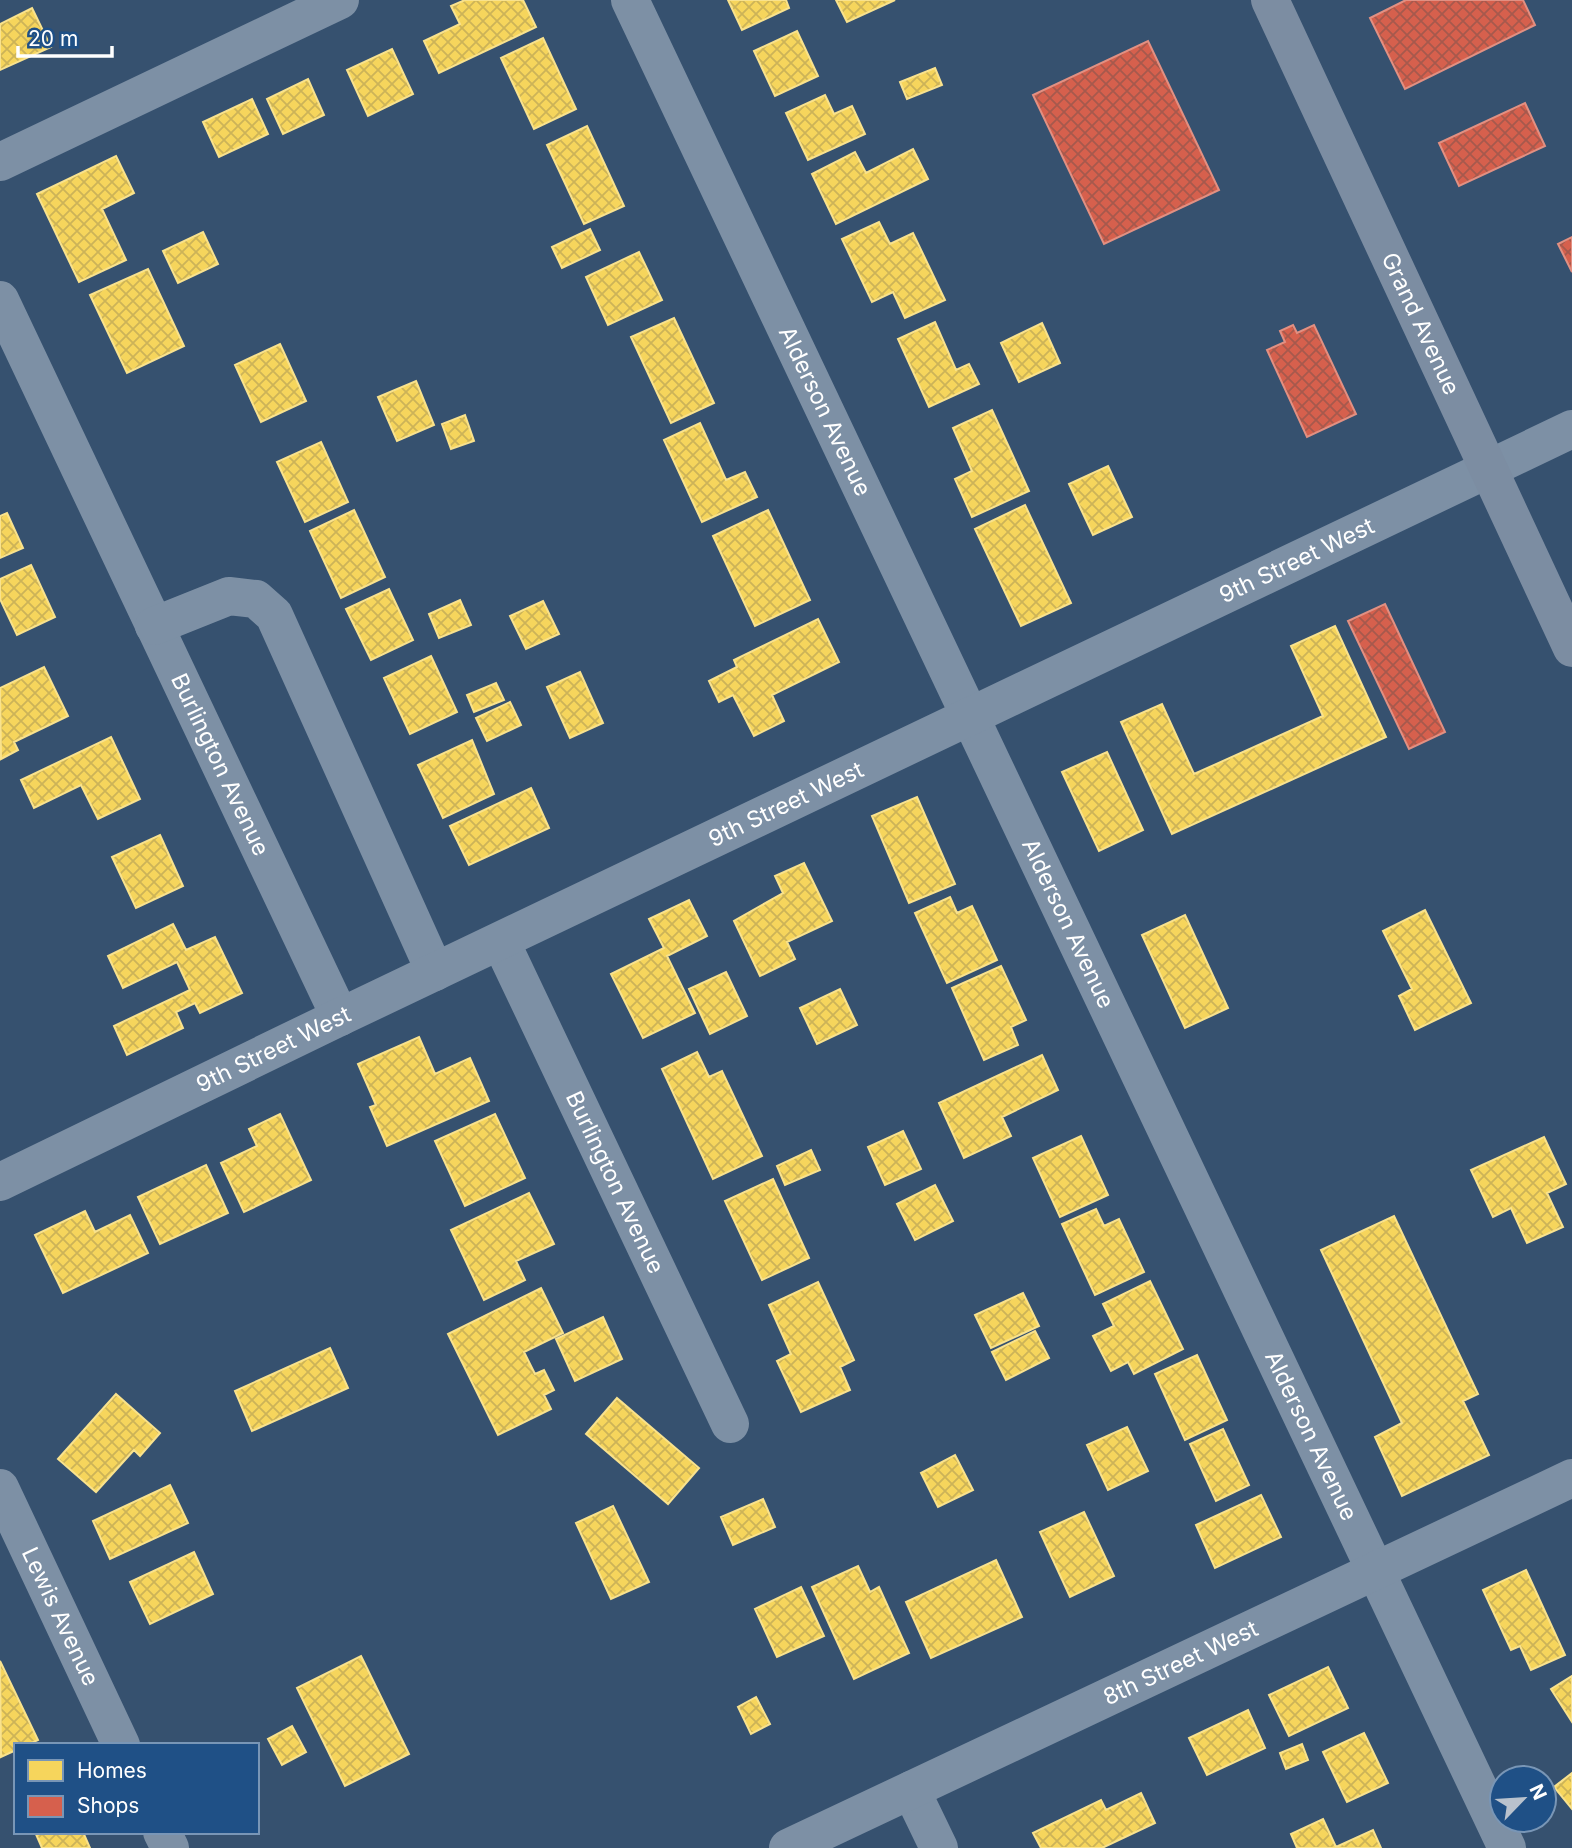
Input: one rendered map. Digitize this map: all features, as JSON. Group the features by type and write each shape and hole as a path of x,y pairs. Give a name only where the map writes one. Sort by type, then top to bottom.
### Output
{"main road":[{"name":"Grand Avenue","path":"1270,0 1572,648"}],"street":[{"path":"0,162 340,0"},
{"name":"Alderson Avenue","path":"630,0 1507,1848"},
{"name":"Burlington Avenue","path":"0,300 340,1017"},
{"name":"9th Street West","path":"0,1182 970,715 1572,429"},
{"path":"154,625 229,596 256,599 274,615 435,972"},
{"name":"Burlington Avenue","path":"501,942 730,1424"},
{"name":"8th Street West","path":"788,1848 1572,1478"},
{"name":"Lewis Avenue","path":"0,1488 120,1743"},
{"path":"911,1790 939,1848"}],"building: Homes":[{"path":"465,0 523,0 536,27 439,73 424,41 460,24 451,6"},
{"path":"728,0 786,0 789,8 742,30"},
{"path":"836,0 895,0 847,22"},
{"path":"32,8 51,47 0,70 0,24"},
{"path":"797,31 818,76 775,96 754,51"},
{"path":"543,38 576,109 534,129 501,58"},
{"path":"392,49 413,94 368,116 347,70"},
{"path":"935,68 942,85 907,99 900,82"},
{"path":"308,79 324,115 283,134 267,99"},
{"path":"825,95 834,114 852,106 865,134 808,160 786,113"},
{"path":"252,99 268,134 219,157 203,122"},
{"path":"587,126 624,206 584,224 547,145"},
{"path":"913,149 928,179 836,224 812,174 855,152 866,173"},
{"path":"116,156 134,193 102,209 126,260 79,282 37,194"},
{"path":"879,222 890,244 913,233 945,300 905,318 893,292 872,302 842,239"},
{"path":"590,229 600,250 562,268 552,247"},
{"path":"203,232 218,264 178,283 163,251"},
{"path":"639,252 662,300 608,325 586,277"},
{"path":"148,269 184,346 127,373 90,295"},
{"path":"674,318 714,403 671,423 631,337"},
{"path":"935,322 956,370 969,364 979,384 929,407 898,339"},
{"path":"1042,323 1060,363 1019,382 1001,343"},
{"path":"280,344 306,401 261,422 235,365"},
{"path":"416,381 434,425 397,441 378,397"},
{"path":"992,410 1029,491 972,517 955,479 972,471 953,428"},
{"path":"465,415 474,441 451,449 442,424"},
{"path":"700,423 726,480 745,472 757,497 702,522 664,440"},
{"path":"321,442 348,502 305,522 277,462"},
{"path":"1108,466 1132,517 1093,535 1069,484"},
{"path":"1025,505 1071,603 1021,626 975,529"},
{"path":"354,510 385,577 341,598 310,531"},
{"path":"768,510 810,600 755,626 713,536"},
{"path":"7,513 23,548 0,558 0,516"},
{"path":"31,565 55,617 17,635 0,599 0,579"},
{"path":"389,589 413,640 371,660 346,609"},
{"path":"460,600 471,625 439,638 429,614"},
{"path":"543,601 559,634 526,649 510,616"},
{"path":"818,619 839,662 772,695 784,721 754,736 733,695 719,702 709,681 737,667 734,660"},
{"path":"1335,626 1386,737 1172,834 1121,722 1162,704 1194,774 1323,716 1291,646"},
{"path":"431,656 457,712 410,734 384,678"},
{"path":"44,667 68,716 14,742 18,750 1,759 0,688"},
{"path":"580,672 603,723 570,738 547,687"},
{"path":"496,683 504,700 474,712 467,695"},
{"path":"510,702 521,725 487,741 476,718"},
{"path":"111,737 140,799 98,819 81,785 34,808 21,780"},
{"path":"472,740 494,794 443,818 418,765"},
{"path":"1107,752 1143,830 1099,851 1062,772"},
{"path":"531,788 549,828 469,865 450,826"},
{"path":"917,797 955,884 909,903 872,816"},
{"path":"160,835 183,886 136,908 112,857"},
{"path":"804,863 832,921 787,942 795,959 760,976 734,921 783,893 775,876"},
{"path":"950,897 957,913 972,906 997,960 947,983 915,913"},
{"path":"689,900 707,936 667,956 695,1013 643,1038 611,974 664,948 649,919"},
{"path":"1425,910 1471,1003 1415,1030 1399,996 1412,989 1383,931"},
{"path":"1185,915 1228,1008 1185,1028 1142,935"},
{"path":"173,924 186,950 215,937 242,993 200,1013 195,1003 176,1012 183,1028 127,1055 114,1026 190,990 177,962 123,988 108,956"},
{"path":"1001,966 1026,1020 1011,1027 1018,1045 984,1060 952,988"},
{"path":"726,972 747,1016 710,1034 689,989"},
{"path":"840,989 857,1025 817,1044 800,1008"},
{"path":"419,1037 435,1074 470,1058 489,1101 387,1146 370,1107 376,1105 358,1064"},
{"path":"697,1052 709,1077 722,1071 762,1156 713,1179 662,1069"},
{"path":"1042,1055 1058,1090 1002,1117 1011,1136 964,1158 939,1103"},
{"path":"280,1114 311,1180 244,1212 221,1163 257,1146 249,1129"},
{"path":"495,1114 525,1178 465,1206 435,1141"},
{"path":"903,1131 921,1169 885,1185 868,1147"},
{"path":"1081,1136 1108,1195 1060,1217 1033,1158"},
{"path":"1544,1137 1566,1184 1547,1193 1563,1227 1527,1243 1511,1208 1493,1217 1471,1170"},
{"path":"811,1150 820,1170 785,1185 777,1166"},
{"path":"206,1165 228,1213 160,1244 138,1197"},
{"path":"773,1179 809,1258 762,1280 725,1201"},
{"path":"935,1185 953,1221 915,1240 897,1204"},
{"path":"529,1193 554,1244 516,1261 525,1280 484,1300 451,1230"},
{"path":"1096,1209 1104,1226 1119,1219 1144,1272 1095,1295 1062,1224"},
{"path":"85,1211 95,1232 130,1215 148,1253 63,1293 35,1235"},
{"path":"1394,1216 1478,1394 1463,1401 1489,1455 1402,1496 1375,1437 1402,1423 1321,1250"},
{"path":"1150,1281 1183,1349 1134,1374 1128,1362 1111,1371 1093,1336 1114,1326 1103,1304"},
{"path":"818,1282 854,1360 840,1367 850,1390 801,1412 777,1361 791,1354 769,1305"},
{"path":"541,1288 563,1333 524,1352 535,1374 544,1370 554,1390 544,1395 551,1409 498,1435 448,1334"},
{"path":"1023,1293 1039,1326 991,1348 975,1315"},
{"path":"603,1317 622,1359 575,1381 556,1339"},
{"path":"1035,1331 1049,1358 1006,1380 992,1352"},
{"path":"330,1348 348,1388 252,1431 235,1391"},
{"path":"1197,1355 1227,1420 1185,1440 1155,1374"},
{"path":"116,1394 160,1433 140,1456 134,1450 96,1492 58,1459"},
{"path":"617,1398 699,1468 668,1504 586,1434"},
{"path":"1127,1427 1148,1471 1108,1490 1087,1445"},
{"path":"1223,1429 1249,1485 1216,1501 1190,1444"},
{"path":"955,1455 973,1490 938,1507 921,1473"},
{"path":"170,1485 188,1523 110,1559 93,1521"},
{"path":"1261,1495 1281,1537 1215,1568 1196,1525"},
{"path":"763,1499 775,1527 733,1545 721,1517"},
{"path":"613,1506 649,1582 611,1599 576,1523"},
{"path":"1084,1512 1114,1576 1070,1597 1040,1532"},
{"path":"194,1552 213,1594 150,1624 130,1582"},
{"path":"996,1560 1022,1617 931,1658 906,1602"},
{"path":"858,1566 870,1592 879,1587 909,1653 854,1679 812,1587"},
{"path":"1526,1570 1565,1655 1531,1670 1520,1646 1511,1650 1483,1590"},
{"path":"801,1587 824,1636 777,1657 755,1609"},
{"path":"361,1656 409,1754 345,1786 297,1688"},
{"path":"0,1661 38,1740 31,1743 14,1743 14,1751 1,1757"},
{"path":"1328,1667 1348,1708 1289,1736 1269,1695"},
{"path":"1572,1676 1572,1722 1551,1689"},
{"path":"756,1697 770,1724 751,1734 738,1707"},
{"path":"1248,1710 1265,1748 1207,1775 1189,1738"},
{"path":"292,1726 306,1752 282,1765 268,1739"},
{"path":"1364,1733 1388,1783 1347,1802 1323,1752"},
{"path":"1302,1744 1308,1760 1286,1769 1280,1753"},
{"path":"1572,1773 1572,1809 1558,1792 1558,1784"},
{"path":"1141,1793 1155,1823 1102,1848 1041,1848 1033,1833 1101,1800 1106,1810"},
{"path":"1323,1819 1336,1847 1373,1830 1381,1848 1297,1848 1291,1834"},
{"path":"36,1834 84,1834 90,1848 42,1848"}],"building: Shops":[{"path":"1406,0 1523,0 1535,25 1405,89 1370,18"},
{"path":"1148,41 1219,190 1104,244 1033,95"},
{"path":"1525,103 1545,146 1459,186 1439,143"},
{"path":"1572,237 1572,272 1558,244"},
{"path":"1293,325 1297,333 1314,325 1356,414 1307,437 1267,350 1285,342 1280,331"},
{"path":"1385,604 1445,732 1409,749 1348,621"}]}
